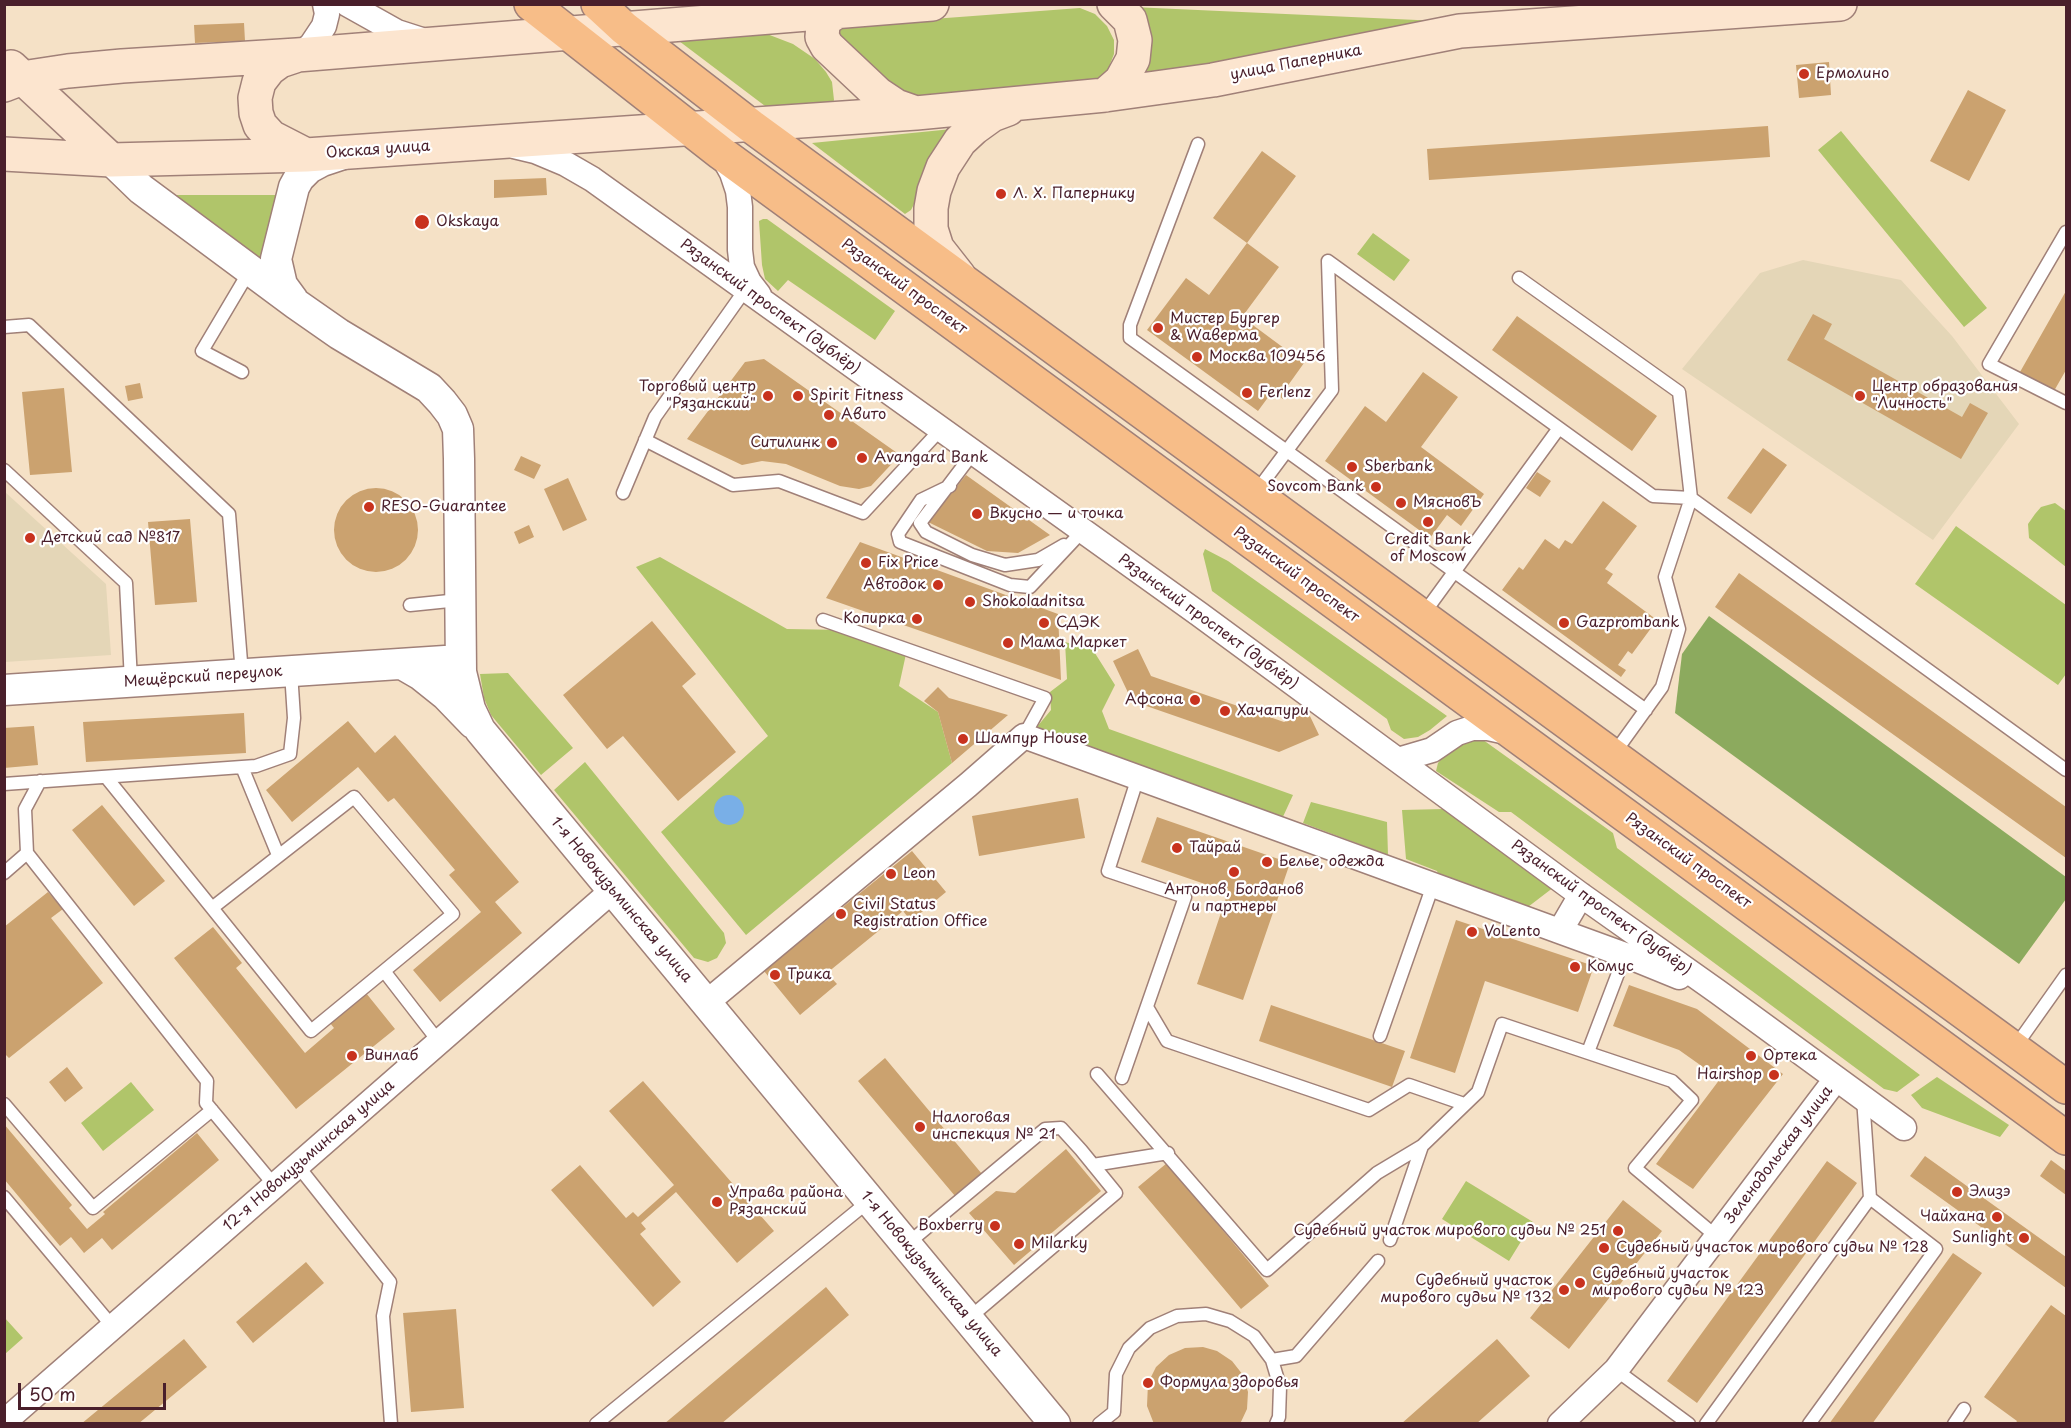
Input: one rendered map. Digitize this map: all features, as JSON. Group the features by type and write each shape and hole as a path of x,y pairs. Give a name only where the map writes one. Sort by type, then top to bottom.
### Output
{"main road":[{"name":"Рязанский проспект","path":"531,4 565,33 721,153 2067,1138"},
{"path":"598,4 624,28 751,126 2067,1088"},
{"path":"10,74 436,45 932,4"},
{"path":"1105,95 1121,81 1133,59 1135,40 1130,20 1113,4"},
{"name":"улица Паперника","path":"751,126 1105,95 1213,80 1460,31 1840,4"},
{"path":"838,10 827,18 823,25 822,37 827,46 878,94 896,106 916,113"},
{"path":"299,55 280,61 269,69 259,82 255,98 256,113 260,125 271,137 306,155"},
{"path":"10,74 111,160"},
{"path":"964,282 937,248 931,229 934,191 943,167 960,141 992,115 1025,102"},
{"name":"Окская улица","path":"4,154 111,160 306,155 751,126"}],"street":[{"path":"299,55 312,44 324,26 327,14 325,4"},
{"path":"347,4 397,32 436,45"},
{"name":"Рязанский проспект (дублёр)","path":"498,142 535,151 566,164 592,179 973,453 1079,535 1398,760 1905,1128"},
{"path":"296,304 282,285 276,259 294,187 309,168 335,155 354,152"},
{"path":"721,153 738,190 742,267 754,296"},
{"name":"1-я Новокузьминская улица","path":"111,160 141,189 296,304 339,334 429,388 452,415 458,429 459,459 460,660 470,709 480,730 1055,1424"},
{"name":"Мещёрский переулок","path":"4,690 460,660"},
{"path":"402,664 422,675 446,695 480,730"},
{"path":"1398,760 1432,750 1457,733 1472,728 1488,728 1513,733"},
{"path":"706,1004 1024,736 1560,931 1718,992"},
{"name":"12-я Новокузьминская улица","path":"4,1422 613,890"},
{"path":"1560,931 1581,895"},
{"name":"Зеленодольская улица","path":"1560,1424 1616,1370 1836,1079"}],"lane":[{"path":"1198,144 1130,325 1130,338 1646,710"},
{"path":"2067,232 1989,364 2067,403"},
{"path":"1254,495 1332,390 1328,261 1653,496 1691,498 2067,770"},
{"path":"242,372 202,351 250,270"},
{"path":"1520,278 1679,392 1691,498 1665,577 1679,629 1662,687 1612,756"},
{"path":"623,493 655,417 754,296"},
{"path":"4,327 29,325 229,514 242,674"},
{"path":"1421,617 1560,428"},
{"path":"645,440 733,485 779,481 862,513 940,429"},
{"path":"973,453 920,523 926,532 972,555 1005,566 1038,560 1079,535"},
{"path":"4,471 126,583 130,681"},
{"path":"950,486 921,500 898,534 900,542 1010,585 1030,587 1079,535"},
{"path":"410,605 460,600"},
{"path":"823,620 1045,698 1024,736"},
{"path":"4,784 256,766 290,754 294,718 291,671"},
{"path":"242,767 278,855"},
{"path":"106,777 311,1031 453,914 354,797 212,908"},
{"path":"1122,1078 1185,897 1108,871 1138,777"},
{"path":"40,781 25,809 27,853 207,1081 206,1103 275,1186"},
{"path":"4,873 27,853"},
{"path":"1380,1036 1433,885"},
{"path":"1588,1052 1625,955"},
{"path":"384,971 440,1042"},
{"path":"2014,1049 2067,975"},
{"path":"1147,1007 1167,1041 1369,1110 1409,1085 1464,1104"},
{"path":"1097,1074 1168,1153 1267,1270 1377,1173 1422,1146 1478,1092 1503,1024 1672,1081 1692,1100 1635,1168 1717,1237"},
{"path":"1706,1424 1870,1197 1863,1098"},
{"path":"4,1104 93,1208 212,1110"},
{"path":"906,1245 1045,1129 1061,1128 1093,1165 1116,1193 968,1319"},
{"path":"1390,1240 1422,1146"},
{"path":"1093,1165 1168,1153"},
{"path":"298,1166 390,1282 382,1316 391,1424"},
{"path":"4,1197 113,1327"},
{"path":"1809,1424 1936,1249 1870,1197"},
{"path":"596,1424 869,1200"},
{"path":"1272,1360 1296,1356 1378,1260"},
{"path":"1099,1424 1114,1412 1116,1374 1129,1348 1150,1328 1177,1316 1206,1314 1230,1321 1254,1336 1272,1360 1280,1387 1279,1417 1276,1424"},
{"path":"1616,1370 1689,1424"},
{"path":"1954,1424 1964,1409"}],"shaded area":[{"name":"Центр образования \"Личность\"","path":"1803,260 1901,280 1952,336 2019,424 1933,540 1682,369 1760,273"},
{"name":"Детский сад №817","path":"5,492 106,584 111,655 5,662"}],"green space":[{"path":"1132,7 1439,21 1136,80"},
{"path":"1080,8 1095,14 1107,26 1114,40 1114,54 1109,67 1104,76 1090,84 909,103 833,41 839,26"},
{"path":"767,34 793,44 815,59 832,82 834,100 831,108 773,112 679,41"},
{"path":"952,129 911,210 905,214 812,143"},
{"path":"1841,131 1987,308 1964,327 1818,150"},
{"path":"170,195 282,195 262,264"},
{"path":"767,219 895,311 875,340 788,280 778,291 765,279 759,221"},
{"path":"1373,233 1410,260 1394,281 1357,254"},
{"path":"2055,503 2066,511 2066,567 2029,538 2028,524 2035,514 2041,507"},
{"path":"1956,526 2066,605 2066,674 2058,685 1915,584"},
{"path":"1205,549 1228,561 1447,716 1418,737 1404,739 1391,730 1387,719 1212,591 1203,554"},
{"path":"660,557 787,629 843,630 906,654 899,686 938,712 952,763 746,935 661,832 768,736 636,567"},
{"path":"1709,616 2066,877 2066,899 2019,964 1675,713 1682,654"},
{"path":"1065,642 1093,650 1115,685 1102,711 1109,729 1293,795 1281,821 1031,734 1051,710 1050,692 1067,679"},
{"path":"508,673 573,748 541,775 491,715 484,698 480,674"},
{"path":"1470,737 1479,737 1613,833 1617,848 1920,1075 1897,1092 1884,1089 1511,812 1499,812 1436,771 1438,763 1445,754"},
{"path":"585,762 724,933 726,943 717,958 708,962 694,958 554,790"},
{"path":"1311,802 1387,822 1388,855 1303,823"},
{"path":"1444,809 1554,887 1524,910 1443,885 1437,871 1406,859 1402,810"},
{"path":"1937,1077 2009,1125 2000,1137 1922,1108 1911,1095"},
{"path":"131,1082 154,1110 103,1151 81,1123"},
{"path":"1466,1181 1533,1222 1509,1261 1442,1219"},
{"path":"4,1317 23,1338 5,1354 4,1353"}],"water":[{"path":"729,795 735,796 743,804 743,816 735,824 729,825 723,824 715,816 714,810 715,804 723,796"}],"building":[{"path":"244,23 245,41 195,43 194,25"},
{"path":"1829,62 1831,95 1799,98 1796,65"},
{"path":"1968,90 2006,110 1969,181 1930,161"},
{"path":"1768,126 1770,157 1429,180 1427,149"},
{"path":"1262,151 1296,176 1247,243 1213,218"},
{"path":"546,178 547,195 494,198 494,180"},
{"path":"1247,243 1279,267 1242,317 1304,363 1284,391 1288,393 1283,399 1272,392 1258,411 1147,330 1186,278 1209,295"},
{"path":"2066,291 2066,370 2054,391 2020,372"},
{"path":"1813,314 1832,324 1824,339 1962,417 1970,403 1988,413 1961,459 1787,360"},
{"path":"1517,316 1657,416 1632,451 1492,350"},
{"name":"Торговый центр \"Рязанский\"","path":"764,359 900,455 871,486 859,489 840,486 786,464 762,461 742,465 687,439 745,362"},
{"path":"1423,372 1458,397 1421,447 1484,494 1461,526 1447,515 1430,538 1325,461 1365,406 1386,422"},
{"path":"140,383 143,398 128,401 125,386"},
{"path":"64,388 72,472 30,475 22,392"},
{"path":"1763,448 1787,465 1751,514 1727,498"},
{"path":"521,456 541,465 534,479 514,470"},
{"path":"1537,472 1551,481 1540,497 1526,488"},
{"name":"Вкусно — и точка","path":"966,475 1050,535 1018,553 987,551 928,522"},
{"path":"568,478 587,520 563,531 544,489"},
{"path":"376,488 392,491 406,500 415,514 418,530 415,546 406,560 392,569 376,572 360,569 346,560 337,546 334,530 337,514 346,500 360,491"},
{"path":"1603,501 1637,526 1605,569 1613,574 1607,583 1657,620 1632,654 1628,651 1618,665 1626,670 1621,677 1502,590 1519,567 1523,570 1545,539 1559,549 1565,540 1572,544"},
{"path":"190,519 197,602 155,605 148,522"},
{"path":"529,525 534,537 519,544 514,532"},
{"path":"860,542 1058,614 1061,680 826,598"},
{"path":"1739,573 2066,807 2066,858 1715,607"},
{"path":"652,621 696,674 682,686 736,752 678,801 623,736 607,749 563,695"},
{"path":"1138,649 1151,676 1284,722 1308,712 1319,735 1279,752 1132,701 1113,661"},
{"name":"Шампур House","path":"938,687 949,698 1008,715 952,763 938,712 924,701"},
{"path":"244,713 246,753 86,762 83,722"},
{"path":"348,721 375,753 395,735 519,882 495,902 522,933 440,1002 413,970 481,912 449,875 455,870 394,798 388,802 358,767 292,822 266,790"},
{"path":"34,726 38,765 4,768 4,728"},
{"path":"1078,798 1085,838 979,856 972,816"},
{"path":"102,805 165,881 134,906 72,830"},
{"path":"1157,817 1290,863 1243,1000 1197,984 1228,892 1141,862"},
{"path":"912,851 946,892 911,921 903,911 827,973 837,984 800,1015 764,971"},
{"path":"48,892 63,909 51,918 103,983 9,1058 4,1053 4,927"},
{"path":"1456,920 1594,966 1578,1012 1485,981 1455,1073 1410,1058"},
{"path":"213,927 242,963 236,968 305,1053 334,1028 330,1023 366,993 395,1029 296,1109 174,958"},
{"path":"1629,985 1697,1009 1783,1074 1693,1189 1656,1164 1720,1079 1679,1050 1613,1026"},
{"path":"1271,1005 1405,1051 1392,1087 1259,1041"},
{"name":"Налоговая инспекция № 21","path":"885,1058 982,1174 955,1196 858,1081"},
{"path":"67,1067 83,1088 65,1102 49,1082"},
{"name":"Управа района Рязанский","path":"643,1081 774,1231 737,1263 676,1192 641,1223 646,1229 640,1234 681,1282 653,1307 551,1190 580,1165 626,1218 633,1212 638,1217 674,1185 609,1111"},
{"path":"4,1124 72,1205 69,1208 87,1229 105,1214 103,1212 197,1133 219,1160 112,1250 102,1238 84,1253 71,1237 60,1246 4,1179"},
{"path":"1066,1149 1101,1191 1014,1265 969,1213 996,1191 1015,1193"},
{"path":"1925,1156 2066,1257 2066,1288 1910,1176"},
{"path":"2051,1160 2066,1171 2066,1195 2040,1176"},
{"path":"1827,1161 1857,1183 1697,1403 1667,1381"},
{"path":"1167,1163 1269,1286 1241,1309 1138,1187"},
{"path":"1623,1200 1662,1231 1569,1349 1530,1318"},
{"path":"1953,1253 1982,1273 1872,1424 1829,1424"},
{"path":"306,1262 324,1283 253,1343 236,1322"},
{"path":"826,1287 849,1315 721,1424 664,1424"},
{"path":"2051,1305 2066,1316 2066,1424 2015,1424 2017,1421 1984,1397"},
{"path":"456,1309 464,1408 411,1412 403,1313"},
{"path":"184,1339 207,1367 138,1424 81,1424"},
{"path":"1497,1339 1530,1376 1476,1424 1401,1424"},
{"path":"1203,1347 1217,1351 1232,1361 1243,1375 1248,1392 1247,1409 1240,1424 1154,1424 1147,1406 1148,1383 1156,1367 1169,1355 1185,1348"}],"place":[{"name":"Ермолино","path":"1804,74"},
{"name":"Л. Х. Папернику","path":"1001,194"},
{"name":"Okskaya","path":"422,222"},
{"name":"Мистер Бургер & Wаверма","path":"1158,328"},
{"name":"Москва 109456","path":"1197,357"},
{"name":"Ferlenz","path":"1247,393"},
{"name":"Торговый центр \"Рязанский\"","path":"768,396"},
{"name":"Spirit Fitness","path":"798,396"},
{"name":"Центр образования \"Личность\"","path":"1860,396"},
{"name":"Авито","path":"829,415"},
{"name":"Ситилинк","path":"832,443"},
{"name":"Avangard Bank","path":"862,458"},
{"name":"Sberbank","path":"1352,467"},
{"name":"Sovcom Bank","path":"1376,487"},
{"name":"МясновЪ","path":"1401,503"},
{"name":"RESO-Guarantee","path":"369,507"},
{"name":"Вкусно — и точка","path":"977,514"},
{"name":"Credit Bank of Moscow","path":"1428,522"},
{"name":"Детский сад №817","path":"30,538"},
{"name":"Fix Price","path":"866,563"},
{"name":"Автодок","path":"938,585"},
{"name":"Shokoladnitsa","path":"970,602"},
{"name":"Копирка","path":"917,619"},
{"name":"СДЭК","path":"1044,623"},
{"name":"Gazprombank","path":"1564,623"},
{"name":"Мама Маркет","path":"1008,643"},
{"name":"Афсона","path":"1195,700"},
{"name":"Хачапури","path":"1225,711"},
{"name":"Шампур House","path":"963,739"},
{"name":"Тайрай","path":"1177,848"},
{"name":"Белье, одежда","path":"1267,862"},
{"name":"Антонов, Богданов и партнеры","path":"1234,872"},
{"name":"Leon","path":"891,874"},
{"name":"Civil Status Registration Office","path":"841,914"},
{"name":"VoLento","path":"1472,932"},
{"name":"Комус","path":"1575,967"},
{"name":"Трика","path":"775,975"},
{"name":"Винлаб","path":"352,1056"},
{"name":"Ортека","path":"1751,1056"},
{"name":"Hairshop","path":"1774,1075"},
{"name":"Налоговая инспекция № 21","path":"920,1127"},
{"name":"Элизэ","path":"1957,1192"},
{"name":"Управа района Рязанский","path":"717,1202"},
{"name":"Чайхана","path":"1997,1217"},
{"name":"Boxberry","path":"995,1226"},
{"name":"Судебный участок мирового судьи № 251","path":"1618,1231"},
{"name":"Sunlight","path":"2024,1238"},
{"name":"Milarky","path":"1019,1244"},
{"name":"Судебный участок мирового судьи № 128","path":"1604,1248"},
{"name":"Судебный участок мирового судьи № 123","path":"1580,1283"},
{"name":"Судебный участок мирового судьи № 132","path":"1564,1290"},
{"name":"Формула здоровья","path":"1148,1383"}]}
